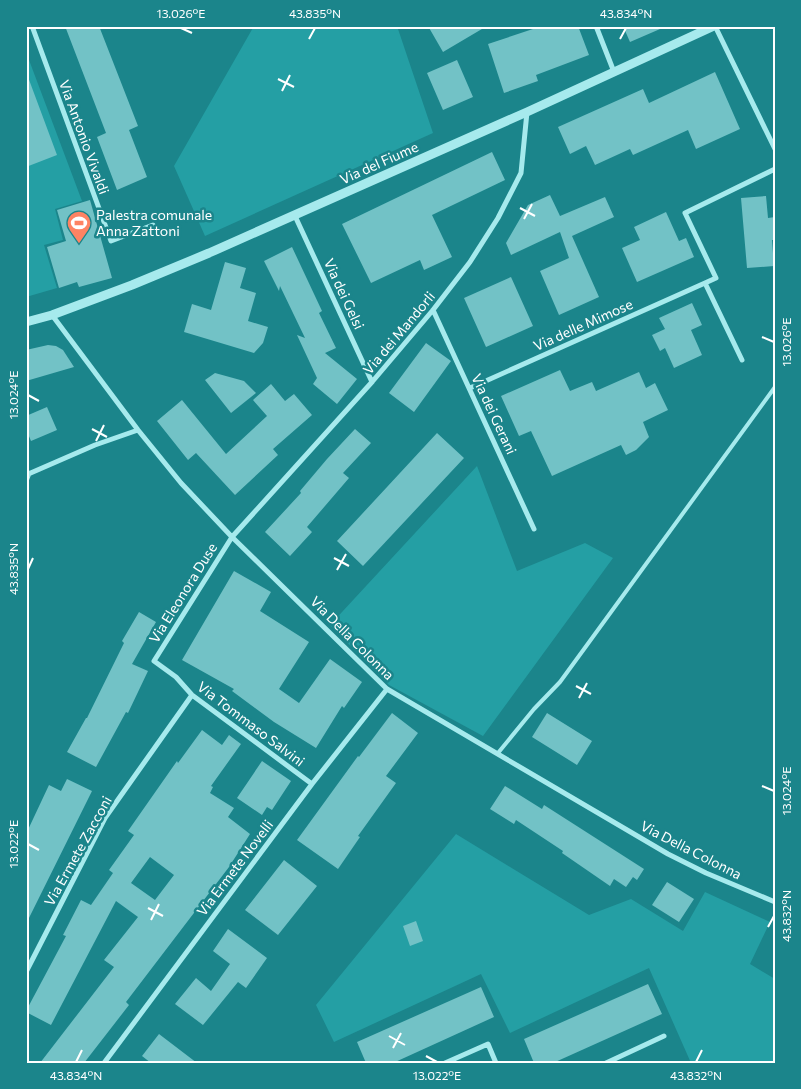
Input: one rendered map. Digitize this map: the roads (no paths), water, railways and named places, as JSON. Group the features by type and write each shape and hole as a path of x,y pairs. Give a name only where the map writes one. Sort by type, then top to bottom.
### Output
{"street":[{"name":"Via Antonio Vivaldi","path":"32,26 111,241 153,225"},
{"path":"596,26 614,72"},
{"path":"714,26 775,149"},
{"name":"Via del Fiume","path":"26,322 52,315 132,285 295,216 714,26"},
{"name":"Via dei Mandorli","path":"232,537 372,382 433,310 470,262 493,226 521,173 527,112"},
{"path":"742,360 705,283 716,278 685,213 775,169"},
{"name":"Via dei Gelsi","path":"295,216 372,382"},
{"name":"Via delle Mimose","path":"470,388 705,283"},
{"name":"Via dei Gerani","path":"433,310 534,529"},
{"name":"Via Della Colonna","path":"52,315 138,430 181,482 232,537 387,689 668,854 706,873 775,902"},
{"path":"26,481 28,474 95,445 138,430"},
{"name":"Via Eleonora Duse","path":"154,661 232,537"},
{"name":"Via Tommaso Salvini","path":"154,661 176,677 192,695 312,784"},
{"name":"Via Ermete Novelli","path":"104,1063 312,784 387,689"},
{"name":"Via Ermete Zacconi","path":"26,972 105,818 192,695"},
{"path":"606,1063 664,1036"},
{"path":"445,1063 488,1044 496,1063"}],"lane":[{"path":"498,753 534,709 560,682 775,387"}],"place":[{"name":"Palestra comunale Anna Zattoni","path":"79,244"}]}
